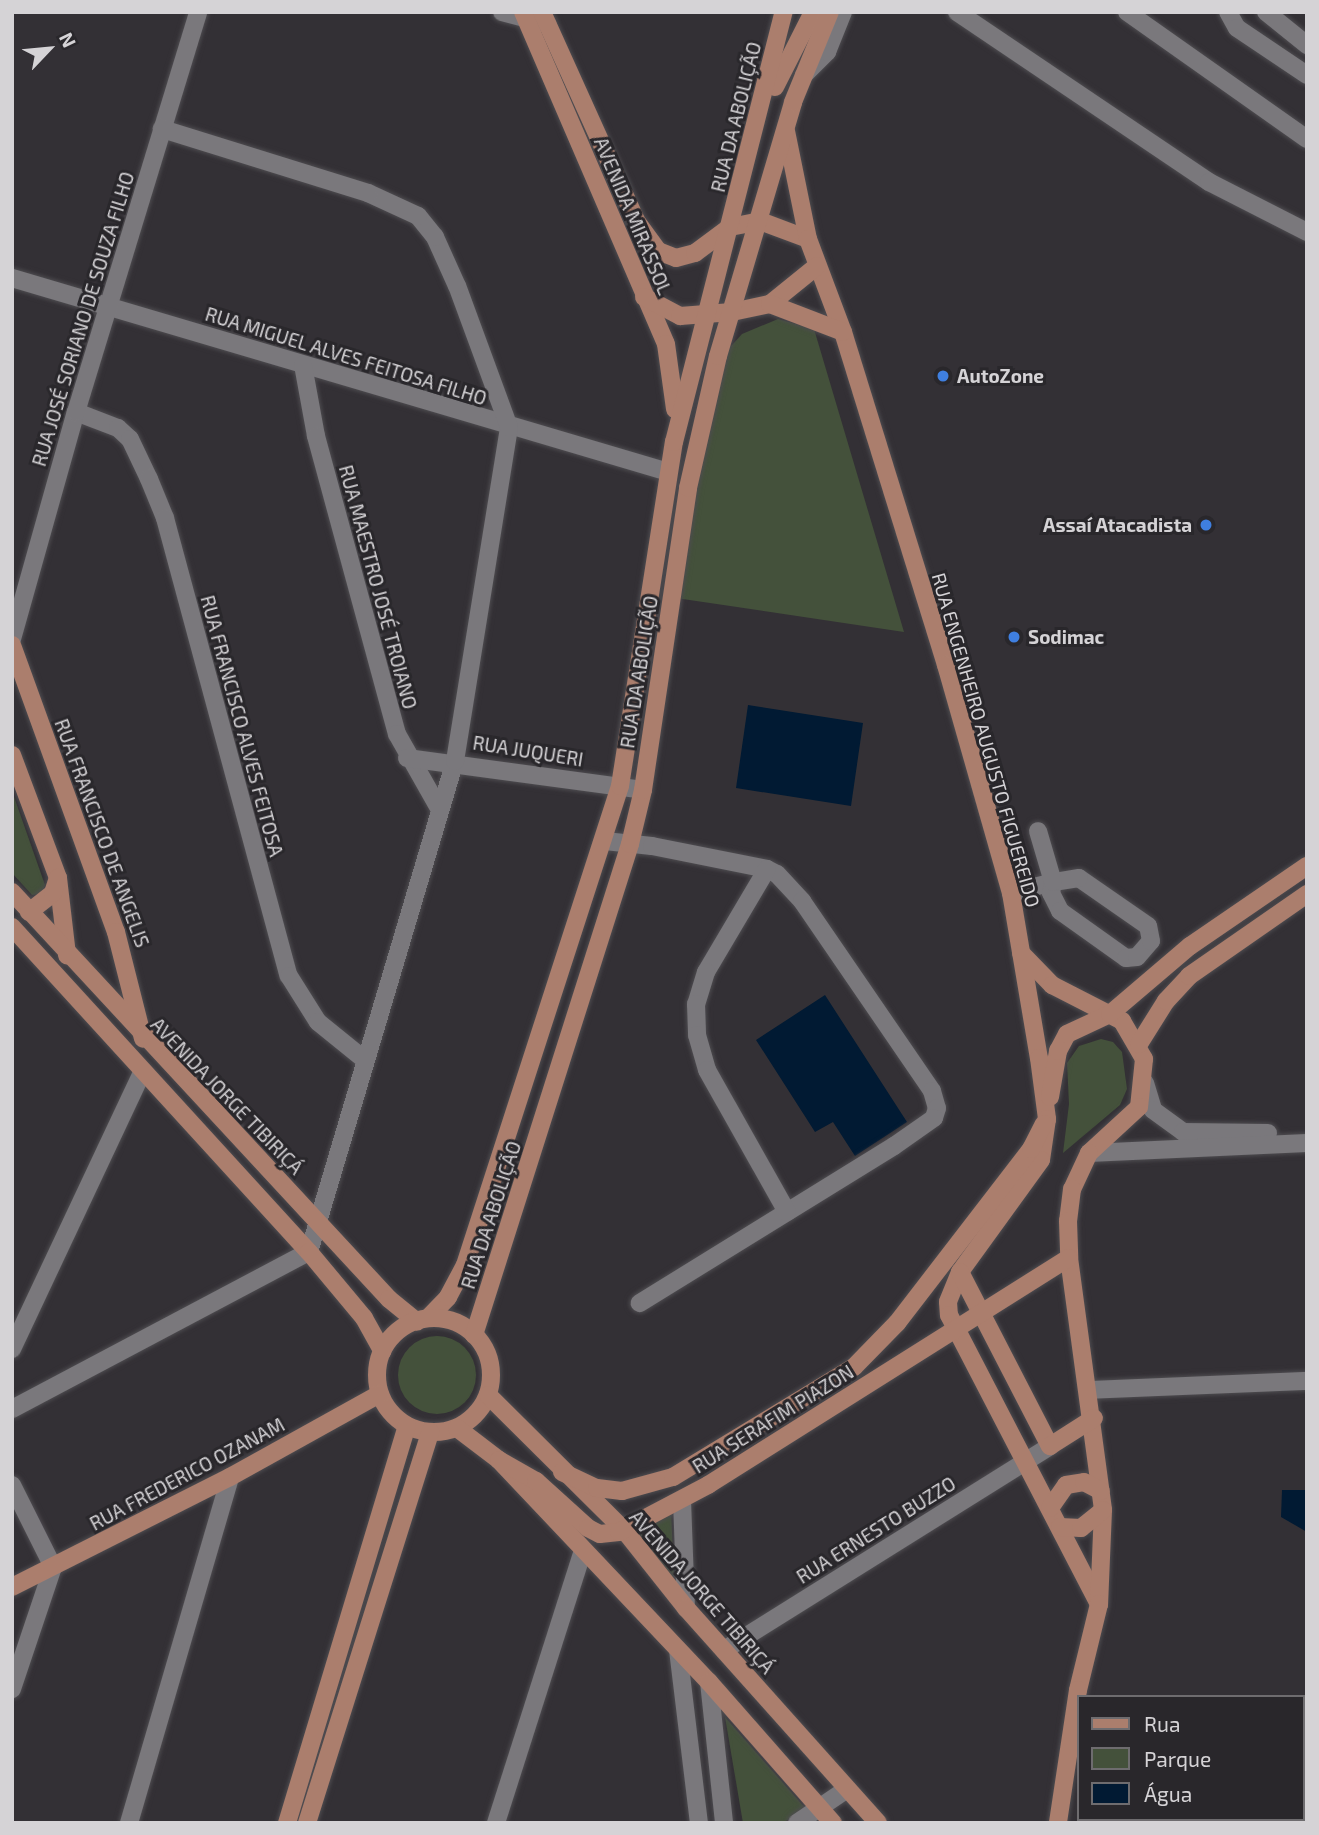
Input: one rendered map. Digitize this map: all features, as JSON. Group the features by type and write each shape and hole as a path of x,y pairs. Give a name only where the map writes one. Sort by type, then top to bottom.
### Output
{"main road":[{"name":"RUA DA ABOLIÇÃO","path":"423,1320 448,1297 465,1265 605,841 620,786 674,442 785,12"},
{"path":"739,191 748,179 779,76 813,12"},
{"name":"RUA DA ABOLIÇÃO","path":"474,1335 630,844 643,790 688,488 732,312 804,75 830,12"},
{"name":"AVENIDA MIRASSOL","path":"534,17 637,222 658,251 676,258 695,253 730,227 760,221"},
{"name":"AVENIDA MIRASSOL","path":"534,17 644,296 666,344 674,380 674,442"},
{"name":"RUA ENGENHEIRO AUGUSTO FIGUEREIDO","path":"786,131 808,239 843,332 1011,893 1046,1119 1046,1147 1034,1174 960,1272 948,1302 955,1330 1099,1604"},
{"path":"760,221 808,239"},
{"path":"644,296 680,316 732,312 770,304 817,266"},
{"path":"770,304 843,332"},
{"name":"RUA FRANCISCO DE ANGELIS","path":"12,645 116,932 143,1039"},
{"path":"12,755 58,878 68,954 53,972"},
{"path":"562,1472 597,1488 622,1491 673,1477 855,1367 922,1290 1031,1149 1046,1119 1058,1051 1067,1034 1110,1014 1190,946 1307,866"},
{"path":"30,912 53,893 58,878"},
{"name":"AVENIDA JORGE TIBIRIÇÁ","path":"12,892 143,1039 389,1299 423,1320"},
{"path":"1139,1044 1166,1000 1189,976 1307,894"},
{"path":"12,927 142,1073 309,1252 364,1318 382,1351"},
{"path":"1021,953 1052,985 1110,1014 1139,1044 1145,1083 1139,1107 1127,1122 1089,1153 1072,1189 1069,1258 1094,1418 1102,1501 1099,1604 1078,1690 1072,1772 1058,1823"},
{"name":"RUA SERAFIM PIAZON","path":"499,1460 536,1481 588,1528 600,1534 624,1530 682,1500 1069,1258"},
{"path":"960,1272 1050,1446 1094,1418"},
{"path":"423,1320 456,1323 474,1335 489,1361 488,1395 481,1408 457,1428 430,1432 407,1426 391,1413 380,1394 377,1367 382,1351 392,1336 423,1320"},
{"name":"RUA FREDERICO OZANAM","path":"12,1587 230,1477 380,1394"},
{"name":"AVENIDA JORGE TIBIRIÇÁ","path":"488,1395 562,1472 624,1530 686,1608 878,1823"},
{"path":"287,1823 407,1426"},
{"path":"457,1428 499,1460 709,1682 833,1823"},
{"path":"307,1823 430,1432"},
{"path":"1050,1508 1066,1485 1084,1482 1102,1501"},
{"path":"1060,1527 1091,1524 1102,1501"}],"street":[{"name":"RUA JOSÉ SORIANO DE SOUZA FILHO","path":"12,639 76,412 198,12"},
{"path":"502,12 534,17"},
{"path":"804,75 827,52 843,12"},
{"path":"957,12 1209,182 1307,232"},
{"path":"1127,12 1307,139"},
{"path":"1228,12 1237,28 1307,75"},
{"path":"1266,12 1307,46"},
{"path":"12,1409 309,1252 455,761 509,427 457,286 435,237 418,216 368,193 162,129"},
{"name":"RUA MIGUEL ALVES FEITOSA FILHO","path":"12,278 109,304 509,427 668,472"},
{"name":"RUA MAESTRO JOSÉ TROIANO","path":"303,365 316,436 375,662 407,758 440,810"},
{"name":"RUA FRANCISCO ALVES FEITOSA","path":"76,412 118,428 130,439 149,479 164,519 289,976 300,1000 318,1022 365,1060"},
{"name":"RUA JUQUERI","path":"407,758 455,761 643,790"},
{"path":"1011,893 1053,882 1079,878 1148,926 1151,941 1137,957 1126,958 1060,911 1051,893 1053,882 1038,831"},
{"path":"605,841 767,869 802,901 932,1091 937,1108 928,1123 640,1303"},
{"path":"767,869 706,972 696,1004 697,1035 707,1070 787,1212"},
{"path":"12,1349 142,1073"},
{"path":"1145,1083 1153,1110 1183,1132 1307,1132"},
{"path":"1089,1153 1307,1143"},
{"path":"1088,1391 1307,1381"},
{"name":"RUA ERNESTO BUZZO","path":"724,1650 1050,1446"},
{"path":"129,1823 230,1477"},
{"path":"12,1485 53,1567 12,1689"},
{"path":"682,1500 686,1608"},
{"path":"496,1823 583,1551"},
{"path":"678,1650 699,1823"},
{"path":"709,1682 724,1823"},
{"path":"797,1823 847,1789"}],"green space":[{"path":"778,319 814,329 904,632 676,598 722,356 742,334"},
{"path":"12,791 45,885 42,894 32,895 12,873"},
{"path":"1101,1039 1113,1042 1122,1052 1127,1089 1120,1105 1063,1153 1069,1104 1067,1063 1079,1046"},
{"path":"437,1336 452,1339 464,1348 473,1360 476,1375 473,1390 464,1402 452,1411 437,1414 422,1411 410,1402 401,1390 398,1375 401,1360 410,1348 422,1339"},
{"path":"671,1507 674,1579 635,1528"},
{"path":"725,1717 807,1810 782,1823 743,1823"}],"water":[{"path":"748,705 863,723 851,806 736,788"},
{"path":"825,995 907,1122 855,1156 833,1122 815,1132 756,1040"},
{"path":"1282,1490 1307,1490 1307,1532 1281,1517"}],"place":[{"name":"AutoZone","path":"943,376"},
{"name":"Assaí Atacadista","path":"1206,525"},
{"name":"Sodimac","path":"1014,637"}]}
